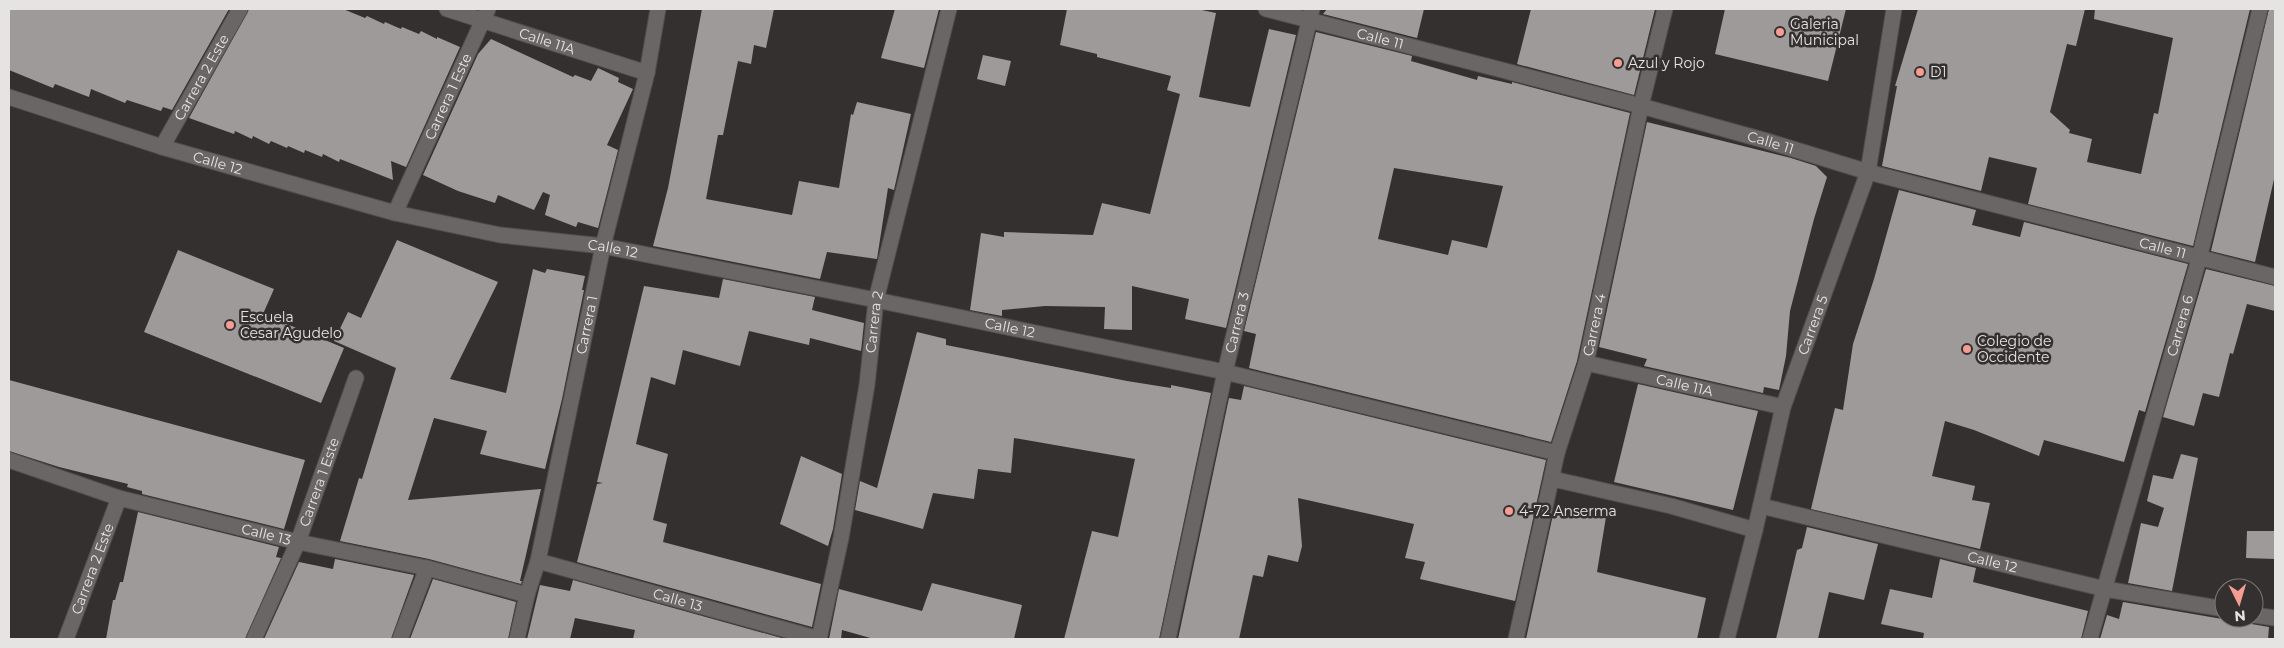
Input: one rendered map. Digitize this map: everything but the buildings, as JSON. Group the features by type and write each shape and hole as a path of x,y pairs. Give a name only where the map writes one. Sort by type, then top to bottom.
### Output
{"street":[{"name":"Carrera 2 Este","path":"162,147 240,9"},
{"name":"Calle 11A","path":"447,9 486,14 647,73"},
{"name":"Carrera 1","path":"517,639 527,595 538,561 603,246 647,73 658,9"},
{"name":"Carrera 2","path":"819,639 843,528 867,384 876,300 949,9"},
{"name":"Calle 11","path":"1266,9 1311,14 1767,140 1868,172 2275,278"},
{"name":"Carrera 4","path":"1516,639 1553,479 1557,453 1586,363 1641,106 1665,9"},
{"name":"Carrera 5","path":"1727,639 1761,506 1783,407 1868,172 1894,9"},
{"name":"Carrera 6","path":"2090,639 2199,259 2260,9"},
{"name":"Carrera 1 Este","path":"395,212 486,14"},
{"name":"Carrera 3","path":"1168,639 1225,372 1311,14"},
{"name":"Calle 12","path":"9,97 162,147 395,212 500,235 603,246 1225,372 1557,453"},
{"name":"Calle 11A","path":"1586,363 1783,407"},
{"name":"Carrera 1 Este","path":"254,639 298,542 356,378"},
{"name":"Calle 13","path":"9,460 119,498 298,542 427,568 527,595"},
{"path":"1553,479 1671,506 1755,530"},
{"name":"Carrera 2 Este","path":"66,639 119,498"},
{"name":"Calle 12","path":"1761,506 2105,589 2214,607"},
{"name":"Calle 13","path":"538,561 819,639"},
{"path":"400,639 427,568"}],"place":[{"name":"Galeria Municipal","path":"1780,32"},
{"name":"Azul y Rojo","path":"1618,63"},
{"name":"D1","path":"1920,72"},
{"name":"Escuela Cesar Agudelo","path":"230,325"},
{"name":"Colegio de Occidente","path":"1967,349"},
{"name":"4-72 Anserma","path":"1509,511"}]}
